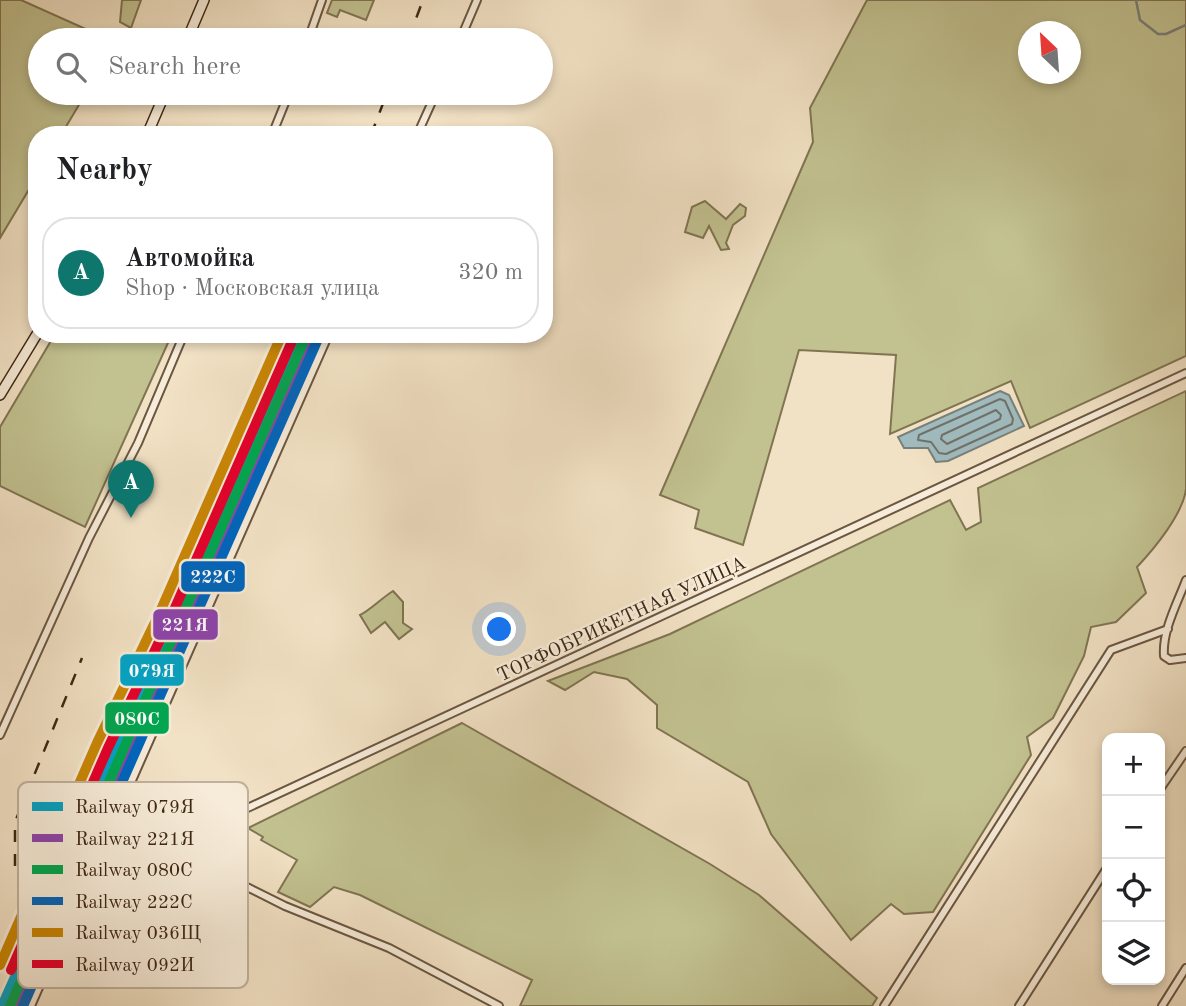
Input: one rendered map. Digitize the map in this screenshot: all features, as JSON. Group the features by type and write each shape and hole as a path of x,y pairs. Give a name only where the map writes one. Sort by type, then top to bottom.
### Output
{"street":[{"path":"192,28 204,0"},
{"path":"312,28 322,0"},
{"path":"465,28 477,0"},
{"path":"150,126 160,105"},
{"path":"276,126 284,105"},
{"path":"422,126 431,105"},
{"path":"0,394 31,343"},
{"path":"0,735 89,538 138,443 180,343"},
{"name":"ТОРФОБРИКЕТНАЯ УЛИЦА","path":"131,782 325,343"},
{"name":"ТОРФОБРИКЕТНАЯ УЛИЦА","path":"248,808 1186,373"},
{"path":"1186,580 1168,629 1164,656 1170,660 1186,658"},
{"path":"884,1006 1111,650 1168,629"},
{"path":"1165,782 1186,751"},
{"path":"1019,1006 1102,876"},
{"path":"248,888 285,906 388,948 499,1006"},
{"path":"1163,1006 1186,968"},
{"name":"ТОРФОБРИКЕТНАЯ УЛИЦА","path":"32,1006 40,988"}],"shaded area":[{"path":"0,0 21,0 83,28 28,28 28,105 79,105 66,126 28,126 28,191 0,238"},
{"path":"122,0 141,0 131,28 120,22"},
{"path":"332,0 374,0 366,20 340,10 337,17 327,13"},
{"path":"867,0 1186,0 1186,356 1030,428 1011,381 890,434 896,355 799,350 743,545 695,528 699,510 660,495 813,142 810,108"},
{"path":"705,201 726,219 740,204 746,208 745,216 733,225 726,243 729,249 721,250 709,226 703,238 685,232 692,207"},
{"path":"50,343 168,343 85,527 0,486 0,427"},
{"path":"1186,391 1186,489 1174,520 1137,567 1146,593 1116,622 1091,627 1084,656 1053,718 1027,737 1031,755 933,912 904,914 891,904 851,940 771,834 748,782 657,728 657,705 627,679 594,672 565,690 548,681 670,634 950,500 966,530 981,522 978,488"},
{"path":"393,591 403,602 403,623 412,629 399,639 385,622 371,633 360,615"},
{"path":"462,723 710,864 759,895 877,998 872,1006 520,1006 532,980 360,895 334,887 310,907 278,892 297,860 261,840 263,837 248,828"}],"water":[{"path":"1000,391 1009,395 1024,426 948,461 936,462 928,448 904,448 898,437"}],"waterway":[{"path":"1136,0 1140,20 1158,34 1166,34 1186,25"}],"railway":[{"path":"412,28 423,0"},
{"path":"374,126 382,105"},
{"path":"92,782 284,343"},
{"path":"31,782 82,658"},
{"path":"15,866 15,822 18,815"},
{"path":"0,996 18,954"}],"rail line":[{"name":"036Щ","path":"80,782 160,612 278,343"},
{"name":"092И","path":"93,782 171,617 291,343"},
{"name":"079Я","path":"102,782 298,343"},
{"name":"080С","path":"109,782 303,343"},
{"name":"221Я","path":"115,782 311,343"},
{"name":"222С","path":"122,782 316,343"},
{"name":"036Щ","path":"0,965 18,924"},
{"name":"092И","path":"11,970 18,954"},
{"name":"079Я","path":"2,1006 18,970"},
{"name":"080С","path":"10,1006 18,988"},
{"name":"221Я","path":"15,1006 23,988"},
{"name":"222С","path":"23,1006 31,988"}],"place":[{"name":"Автомойка","path":"131,518"}]}
